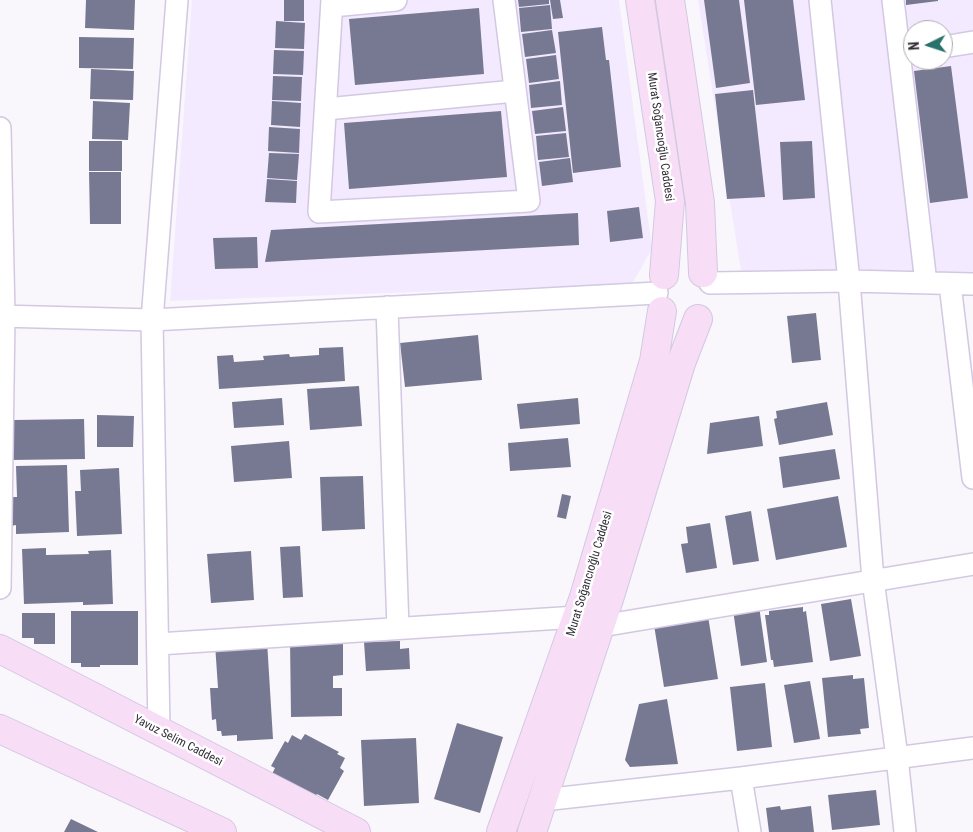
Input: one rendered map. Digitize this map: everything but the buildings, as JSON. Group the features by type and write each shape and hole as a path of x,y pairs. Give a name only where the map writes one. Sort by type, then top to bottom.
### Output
{"main road":[{"name":"Murat Soğancıoğlu Caddesi","path":"532,832 543,800 654,361 670,201 640,0"},
{"path":"670,0 700,203 706,278 712,299 710,307 698,320 682,323 675,321 661,293 679,267 688,267 706,278"},
{"name":"Murat Soğancıoğlu Caddesi","path":"504,826 589,621 698,320"},
{"name":"Yavuz Selim Caddesi","path":"0,650 356,832"},
{"path":"0,729 222,832"},
{"path":"481,832 504,826"}],"street":[{"path":"159,731 152,320 177,0"},
{"path":"396,0 332,3 319,212 530,201 504,0"},
{"path":"820,0 849,281 873,580 897,757 905,832"},
{"path":"892,0 903,41"},
{"path":"953,45 973,42"},
{"path":"908,70 926,283"},
{"path":"326,109 515,91"},
{"path":"0,128 2,316 0,588"},
{"path":"706,278 973,284"},
{"path":"950,284 973,478"},
{"path":"2,316 152,320 661,293"},
{"path":"387,307 398,628"},
{"path":"158,644 398,628 589,621 973,564"},
{"path":"543,800 741,778 973,748"},
{"path":"741,778 750,832"}],"shaded area":[{"path":"192,0 619,0 652,249 632,284 170,301"},
{"path":"698,0 973,0 973,292 743,284"}]}
